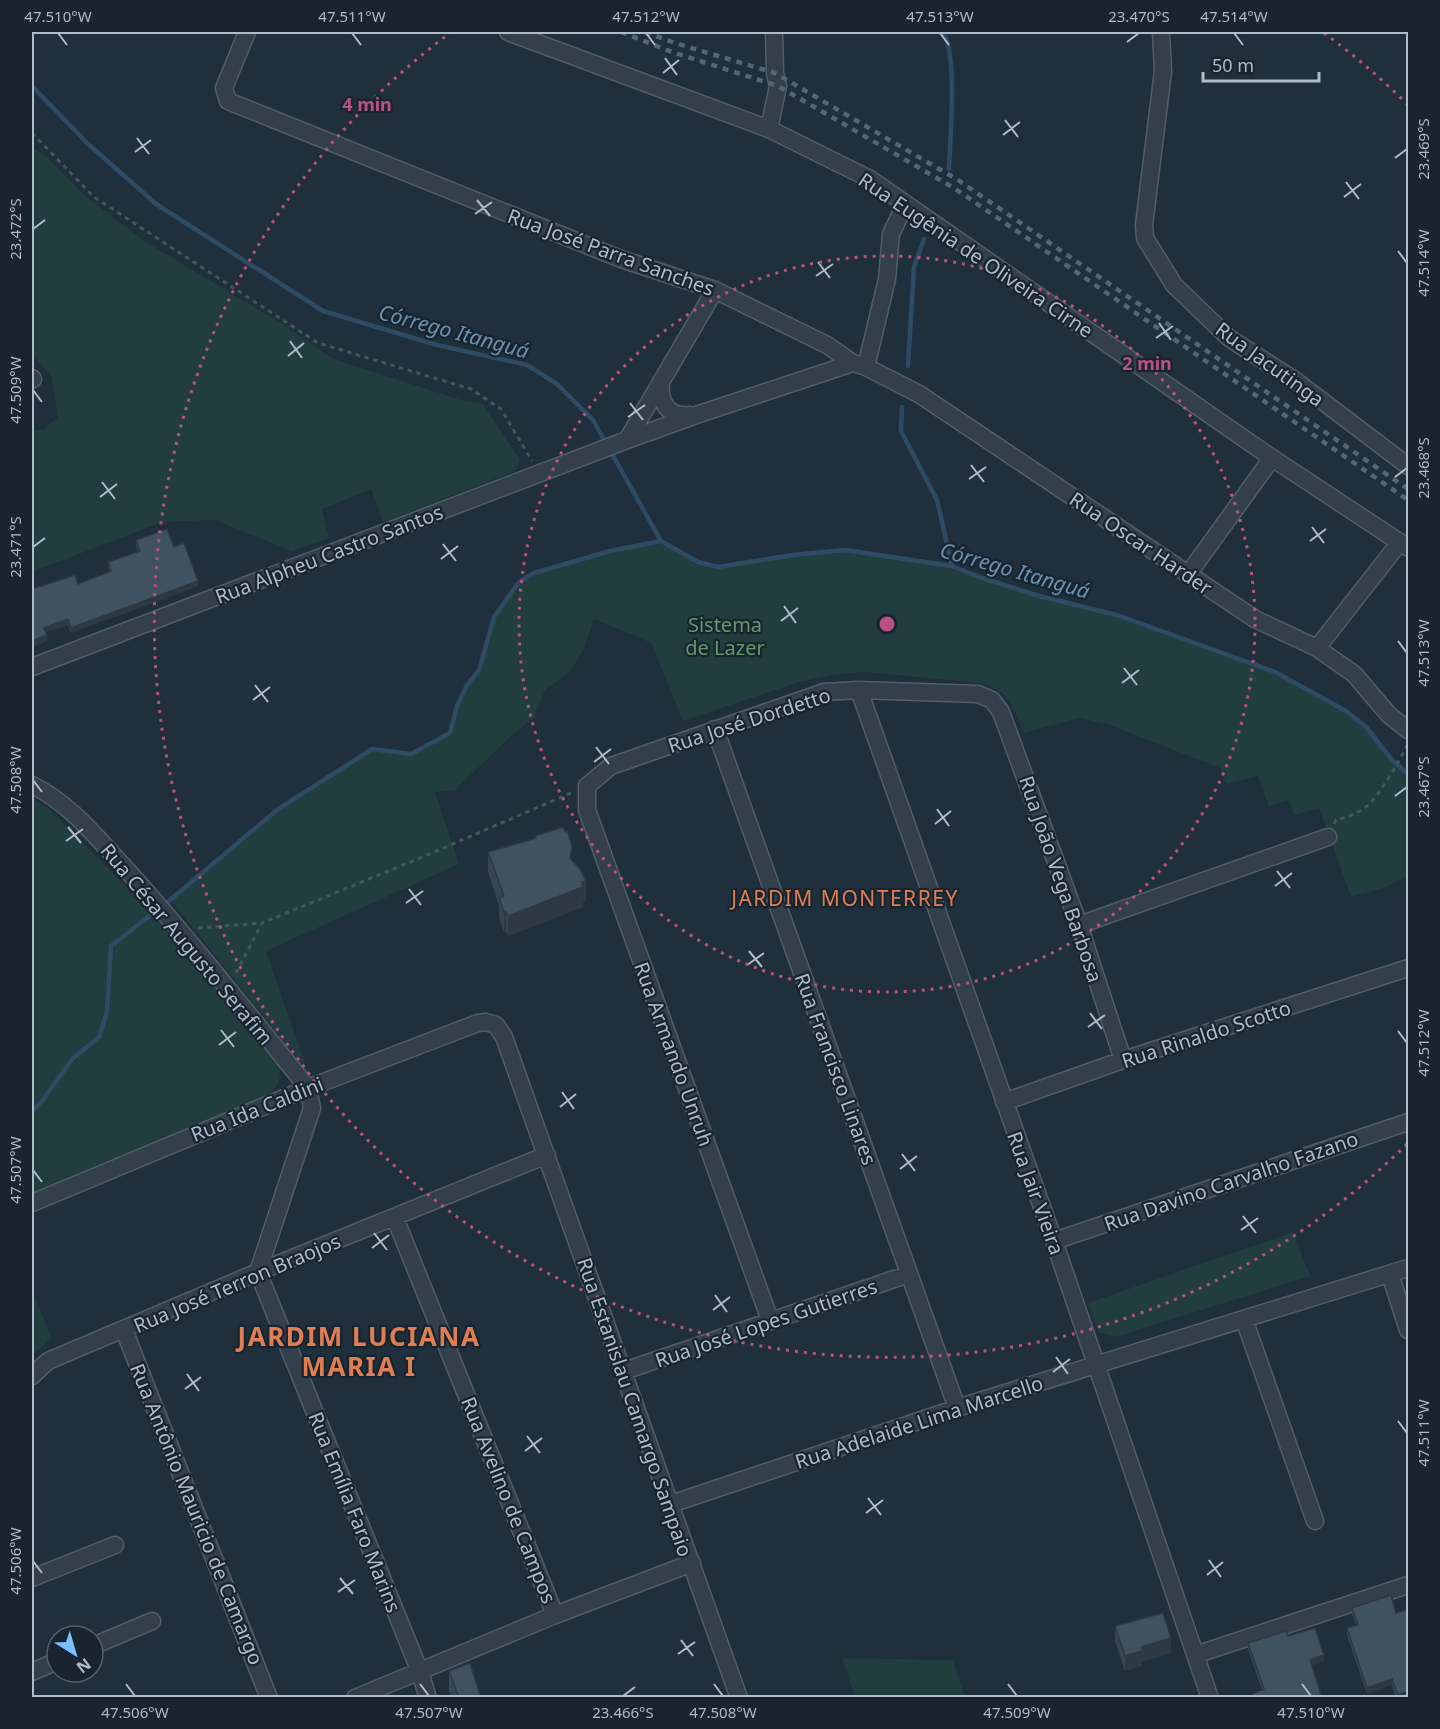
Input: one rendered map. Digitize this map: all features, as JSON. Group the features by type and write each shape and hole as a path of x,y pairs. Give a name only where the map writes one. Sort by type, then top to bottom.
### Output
{"street":[{"name":"Rua José Parra Sanches","path":"247,32 224,88 228,102 621,259 715,290 827,345 860,364"},
{"name":"Rua Eugênia de Oliveira Cirne","path":"508,32 768,129 870,179 1272,458 1404,545"},
{"path":"768,129 778,86 775,74 773,32"},
{"name":"Rua Jacutinga","path":"1161,32 1163,71 1144,238 1174,285 1229,338 1296,381 1408,466"},
{"path":"860,364 887,279 891,234 905,205"},
{"path":"624,441 715,290"},
{"name":"Rua Alpheu Castro Santos","path":"32,667 624,441 702,413 860,364"},
{"name":"Rua Oscar Harder","path":"860,364 919,394 1000,450 1189,573 1255,620 1317,648 1354,674 1389,715 1408,730"},
{"name":"Rua Alpheu Castro Santos","path":"662,380 662,400 673,414 687,416 702,413"},
{"path":"1189,573 1272,458"},
{"path":"1317,648 1404,545"},
{"name":"Rua José Dordetto","path":"586,786 610,766 824,692 859,690 978,694 992,700"},
{"name":"Rua Jair Vieira","path":"859,690 1054,1241 1210,1698"},
{"name":"Rua João Vega Barbosa","path":"992,700 1001,711 1079,925 1124,1060"},
{"name":"Rua Francisco Linares","path":"715,729 957,1408"},
{"name":"Rua César Augusto Serafim","path":"32,785 66,808 146,891 308,1088"},
{"name":"Rua Armando Unruh","path":"586,786 587,810 770,1320"},
{"path":"1079,925 1328,837"},
{"name":"Rua Rinaldo Scotto","path":"1004,1102 1124,1060 1408,968"},
{"name":"Rua Ida Caldini","path":"32,1203 308,1088 486,1022"},
{"name":"Rua Estanislau Camargo Sampaio","path":"355,1698 692,1563 504,1037 496,1025 486,1022"},
{"path":"258,1272 312,1108 308,1088"},
{"name":"Rua Davino Carvalho Fazano","path":"1054,1241 1408,1122"},
{"name":"Rua José Terron Braojos","path":"32,1376 48,1361 258,1272 547,1155"},
{"name":"Rua Avelino de Campos","path":"395,1218 555,1616"},
{"name":"Rua Adelaide Lima Marcello","path":"670,1504 957,1408 1408,1268"},
{"name":"Rua Emília Faro Marins","path":"258,1272 420,1672 428,1698"},
{"name":"Rua José Lopes Gutierres","path":"624,1371 909,1274"},
{"path":"1390,1274 1408,1330"},
{"path":"1244,1319 1316,1521"},
{"name":"Rua Antônio Mauricio de Camargo","path":"124,1330 269,1698"},
{"path":"32,1578 115,1545"},
{"path":"692,1563 739,1698"},
{"path":"1195,1655 1408,1585"},
{"path":"105,1641 152,1621"}],"path":[{"path":"32,133 94,197 318,343 471,389 501,409 539,473"},
{"path":"1328,837 1336,820 1367,806 1405,751"},
{"path":"175,924 262,923 586,786"},
{"path":"228,989 262,923"}],"green space":[{"path":"32,147 47,157 84,195 146,242 284,325 334,359 461,400 483,404 520,460 517,469 383,522 371,489 322,509 329,538 292,551 215,520 162,522 32,572 32,430 43,430 58,417 51,376 32,354"},
{"name":"Sistema de Lazer","path":"661,541 698,562 718,567 793,555 845,550 952,566 1039,596 1117,615 1275,672 1346,711 1366,727 1392,760 1408,774 1408,876 1384,888 1351,897 1319,808 1294,815 1289,800 1269,807 1258,776 1226,784 1220,768 1107,724 1079,718 1024,733 1005,696 981,683 865,672 838,674 799,682 683,721 651,643 594,619 584,649 569,673 545,690 534,717 455,790 435,792 459,864 266,951 308,1072 170,899 277,810 372,749 411,754 450,733 457,706 467,685 479,670 494,617 519,582 536,572 610,551"},
{"path":"32,798 47,807 153,914 280,1066 280,1072 278,1084 264,1097 32,1195"},
{"path":"1293,1232 1310,1276 1115,1337 1099,1332 1088,1303"},
{"path":"32,1291 52,1338 32,1356"},
{"path":"842,1658 953,1660 965,1697 855,1697"}],"building":[{"path":"167,529 174,547 184,543 198,581 71,628 68,619 44,628 47,635 32,641 32,589 75,575 78,584 111,571 108,562 140,551 136,540"},
{"path":"563,827 565,832 567,831 572,846 570,858 580,869 586,881 582,882 583,887 508,916 499,898 504,896 488,852 536,838 535,836"},
{"path":"1391,1595 1396,1613 1408,1609 1408,1691 1398,1695 1392,1679 1367,1688 1347,1628 1358,1625 1352,1608"},
{"path":"1163,1613 1171,1638 1141,1647 1142,1651 1125,1656 1115,1626"},
{"path":"1315,1628 1324,1655 1310,1660 1322,1698 1253,1698 1252,1694 1264,1689 1248,1643 1286,1631 1288,1636"},
{"path":"470,1663 481,1698 459,1698 449,1671"}],"waterway":[{"path":"943,32 948,43 952,77 949,169"},
{"name":"Córrego Itanguá","path":"32,86 88,144 156,204 323,311 437,345 527,365 557,384 593,420 661,541 698,562 718,567 793,555 845,550 952,566 1039,596 1117,615 1275,672 1346,711 1366,727 1392,760 1408,774"},
{"path":"908,366 914,267 924,239"},
{"path":"902,407 901,431 937,500 952,566"},
{"path":"164,905 277,810 372,749 411,754 450,733 457,706 467,685 479,670 494,617 519,582 534,573 610,551 661,541"},
{"path":"32,1111 73,1058 99,1037 107,1012 111,946 157,910"}],"railway":[{"path":"621,32 672,52 778,86 954,188 1408,500"},
{"path":"645,32 775,73 958,180 1408,489"}],"district":[{"name":"JARDIM MONTERREY","path":"845,898"},
{"name":"JARDIM LUCIANA MARIA I","path":"359,1351"}]}
